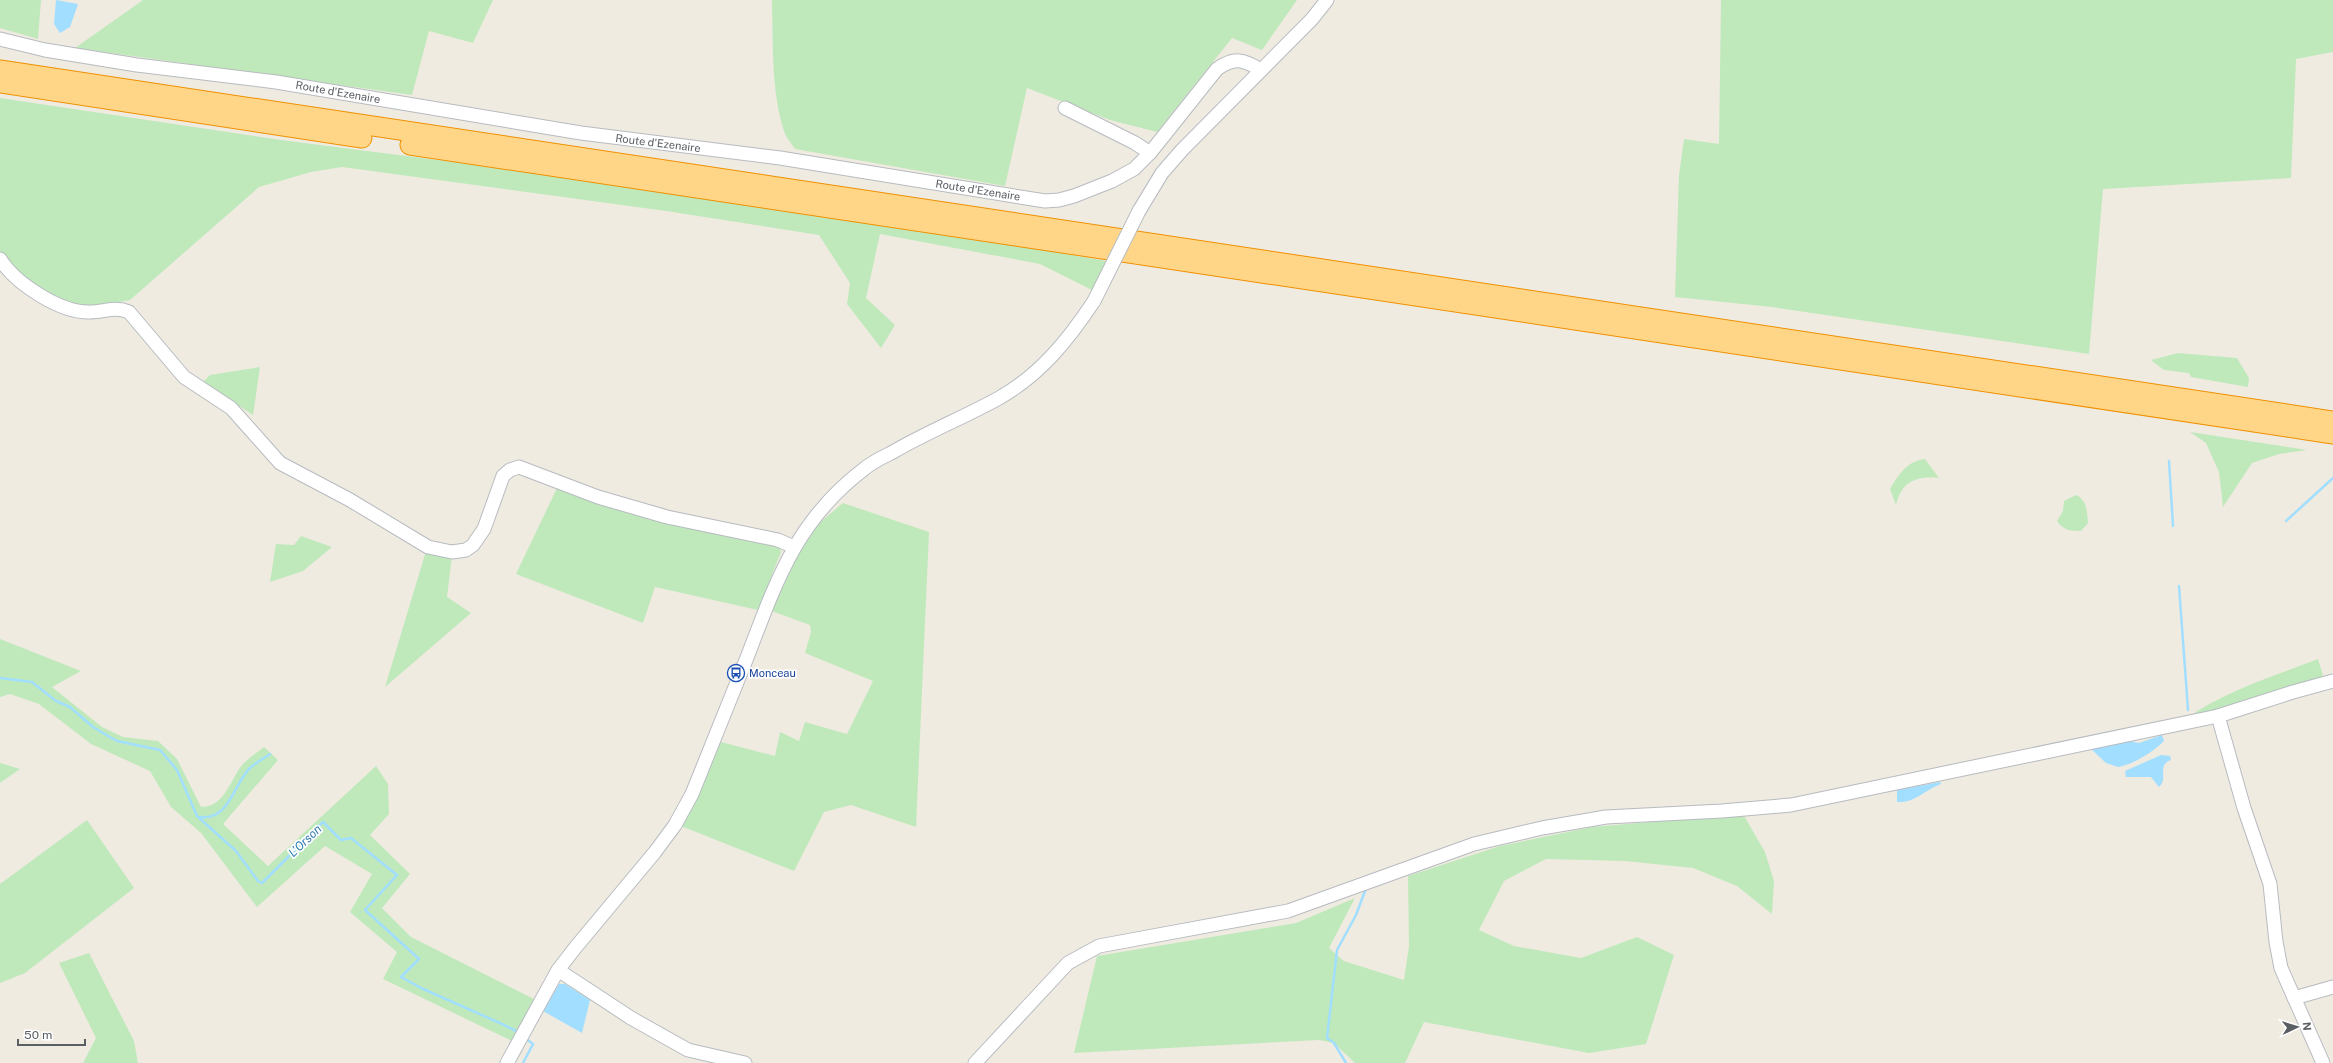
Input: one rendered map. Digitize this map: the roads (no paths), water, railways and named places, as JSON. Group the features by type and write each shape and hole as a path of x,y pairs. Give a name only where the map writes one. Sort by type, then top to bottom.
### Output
{"highway":[{"path":"0,65 34,75"},
{"path":"0,70 2333,421"},
{"path":"0,84 2333,434"},
{"path":"0,91 112,101"}],"street":[{"path":"507,1063 558,970 676,825 692,794 773,588 794,547 819,510 865,467 1000,397 1024,381 1055,353 1075,330 1094,301 1140,211 1162,173 1182,150 1312,20 1327,0"},
{"name":"Route d'Ezenaire","path":"0,39 46,50 137,65 276,82 581,133 780,158 1045,200 1059,200 1074,196 1112,181 1134,169 1150,153 1217,69 1229,61 1238,60 1261,70"},
{"path":"1065,108 1135,143 1150,153"},
{"path":"0,259 20,282 61,305 77,312 117,309 129,312 179,372 193,384 231,408 280,463 350,500 436,550 459,552 473,545 484,528 503,476 510,470 519,467 598,497 667,517 778,540 794,547"},
{"path":"975,1063 1068,963 1099,946 1288,911 1474,844 1542,828 1606,817 1722,811 1792,805 2218,716 2333,681"},
{"path":"2218,716 2244,808 2270,884 2276,942 2281,968 2323,1063"},
{"path":"558,970 631,1018 688,1050 745,1063"},
{"path":"2294,998 2333,987"}],"water":[{"path":"56,0 78,4 70,27 60,33 54,24"},
{"path":"2162,735 2164,741 2143,757 2118,767 2106,763 2089,747 2129,741 2139,743"},
{"path":"2161,755 2170,756 2171,760 2164,765 2163,780 2159,787 2151,777 2126,777 2125,771"},
{"path":"1940,782 1941,784 1915,798 1904,802 1897,802 1897,790"},
{"path":"559,984 565,984 590,1000 582,1033 543,1011"}],"waterway":[{"path":"2169,461 2173,526"},
{"path":"2286,521 2333,478"},
{"path":"2179,586 2188,710"},
{"name":"L’Orson","path":"0,678 32,682 56,701 70,707 93,727 117,741 160,750 177,770 197,816 236,851 258,881 262,883 323,822 341,840 351,838 397,875 365,910 419,959 401,977 421,988 520,1033"},
{"path":"201,817 218,813 225,807 249,769 270,754"},
{"path":"1346,1063 1334,1043 1327,1038 1337,950 1356,915 1365,891"},
{"name":"L’Orson","path":"523,1063 533,1044 525,1038"}],"place":[{"name":"Monceau","path":"736,673"}]}
